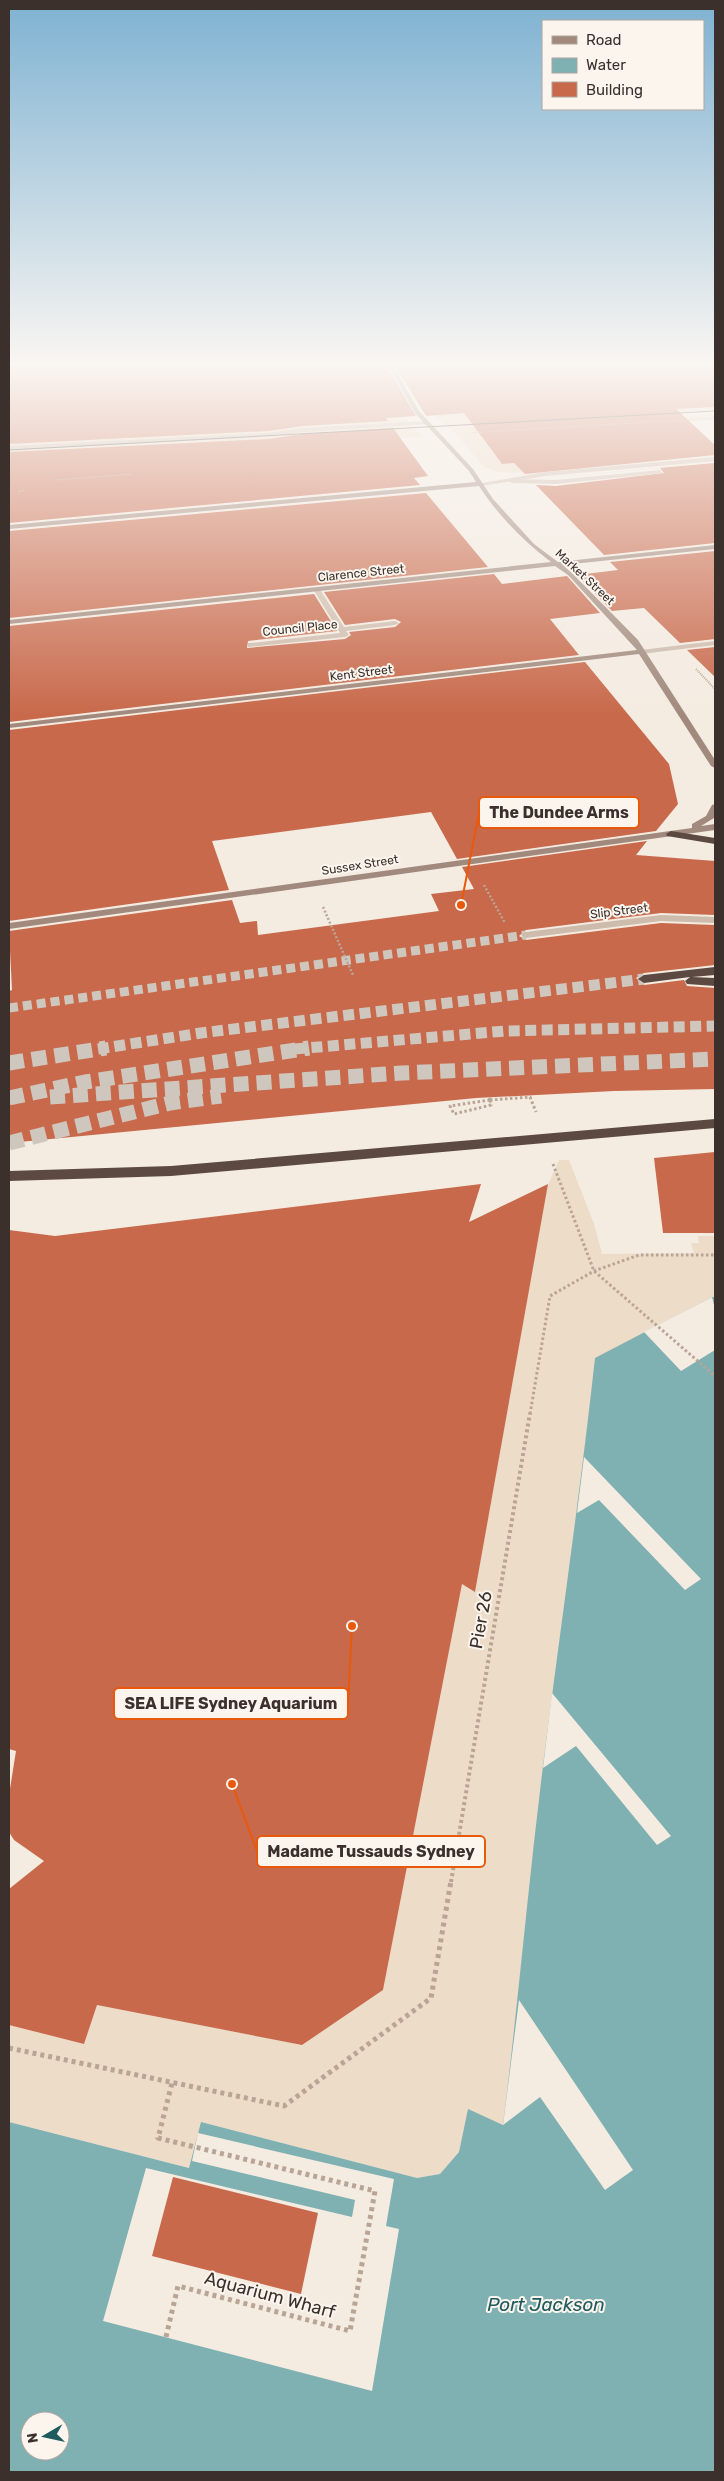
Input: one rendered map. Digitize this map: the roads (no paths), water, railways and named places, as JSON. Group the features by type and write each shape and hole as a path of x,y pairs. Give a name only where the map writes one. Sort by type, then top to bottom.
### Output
{"highway":[{"path":"671,834 715,842"},
{"path":"715,970 644,979 715,982"},
{"path":"9,1176 171,1171 715,1123"}],"street":[{"path":"9,527 493,483"},
{"name":"Market Street","path":"480,484 491,500 532,545 575,580 631,636 715,766"},
{"name":"Clarence Street","path":"9,622 556,563 715,548"},
{"name":"Council Place","path":"251,645 345,635 317,589"},
{"name":"Council Place","path":"341,629 395,623"},
{"name":"Kent Street","path":"9,726 715,643"},
{"path":"671,834 710,818 715,807"},
{"name":"Sussex Street","path":"9,926 715,827"},
{"name":"Slip Street","path":"526,934 661,918 715,920"}],"water":[{"name":"Port Jackson","path":"715,1297 715,2472 9,2472 9,2122 189,2168 201,2122 417,2178 440,2174 459,2152 468,2109 503,2125 538,1811 595,1358"}],"tunnel":[{"path":"9,1008 526,935"},
{"path":"98,1049 201,1033 644,979"},
{"path":"295,1049 505,1031 715,1026"},
{"path":"9,1063 106,1048"},
{"path":"9,1098 85,1082 309,1048"},
{"path":"50,1097 402,1073 715,1059"},
{"path":"9,1143 170,1103 221,1096"}],"place":[{"name":"The Dundee Arms","path":"461,905"},
{"name":"SEA LIFE Sydney Aquarium","path":"352,1626"},
{"name":"Madame Tussauds Sydney","path":"232,1784"}]}
